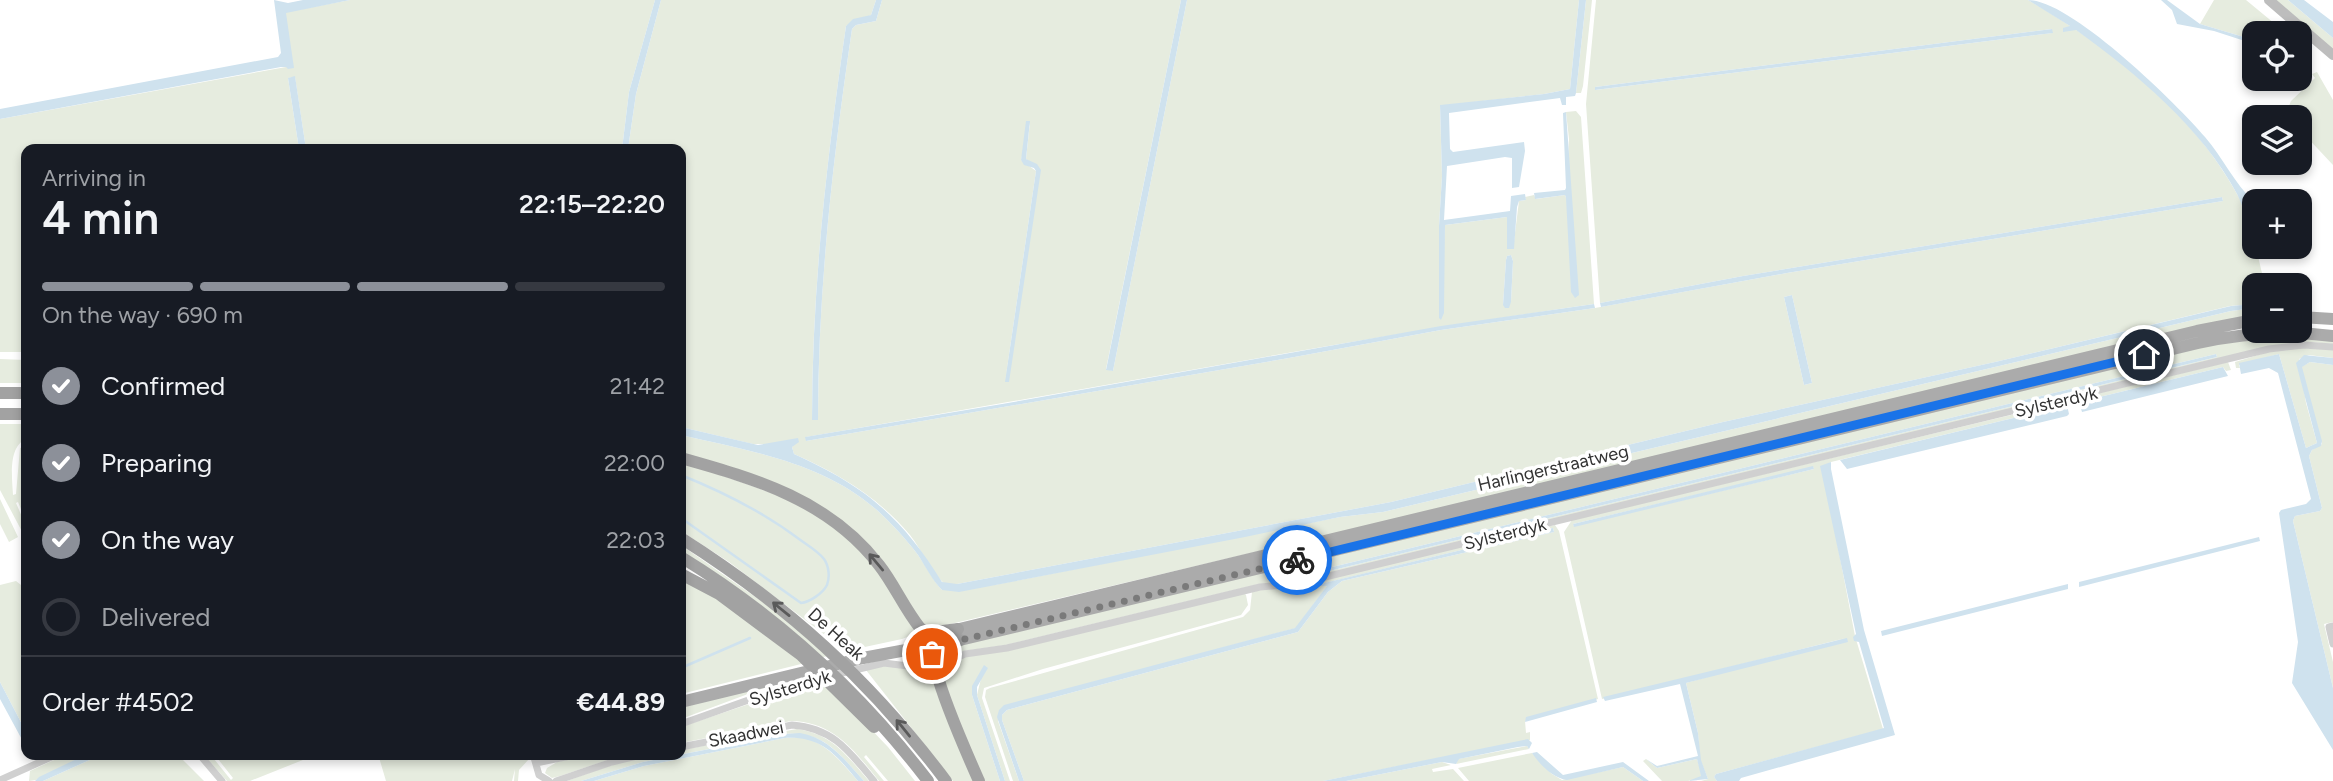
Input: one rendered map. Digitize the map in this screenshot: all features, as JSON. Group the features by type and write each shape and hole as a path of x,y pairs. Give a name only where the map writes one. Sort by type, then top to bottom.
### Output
{"highway":[{"path":"0,393 21,393"},
{"path":"0,414 21,414"},
{"path":"686,460 767,484 812,506 852,535 877,562 920,628 928,633 959,634"},
{"name":"De Heak","path":"686,541 727,567 822,643 874,693 946,781"},
{"name":"De Heak","path":"686,560 758,610 807,649 855,694 904,749 928,781"},
{"path":"686,577 719,594 801,655 859,712 922,781"},
{"path":"959,634 938,646 932,654 933,665 979,781"}],"main road":[{"path":"2269,0 2333,55"},
{"path":"2312,318 2333,319"},
{"name":"Harlingerstraatweg","path":"686,701 867,662 959,634 2184,334 2242,322"},
{"name":"Harlingerstraatweg","path":"959,634 2198,343 2254,334 2296,332 2333,335"}],"street":[{"name":"Sylsterdyk","path":"867,662 915,668 933,665 965,654 1007,648 1260,587 1296,584 2280,347 2333,347"},
{"path":"2333,626 2329,627 2333,644"},
{"name":"Sylsterdyk","path":"686,722 802,677"},
{"name":"Skaadwei","path":"686,746 792,725 810,726 825,732 842,744 874,781"},
{"path":"0,780 45,760"},
{"path":"204,760 222,781"},
{"path":"535,760 539,775 549,781"},
{"path":"536,763 551,760"},
{"path":"556,781 620,760"}],"shaded area":[{"path":"350,0 655,0 629,92 623,144 305,144 295,77 288,78 298,144 21,144 21,352 0,352 0,119 286,67 286,12"},
{"path":"661,0 876,0 871,15 846,26 839,75 822,222 815,321 812,419 818,419 828,224 852,29 856,25 876,21 882,0 1181,0 1106,369 1113,371 1187,0 1579,0 1570,89 1440,106 1442,176 1439,318 1445,225 1507,217 1513,249 1519,201 1534,195 1536,199 1565,195 1566,198 1569,139 1566,112 1576,111 1581,117 1594,304 1200,368 806,437 806,441 1441,330 1595,308 1787,273 2223,201 2222,197 1743,276 1600,303 1586,104 1596,0 2028,0 2118,60 2172,108 2196,135 2218,163 2242,204 2242,259 2258,259 2262,273 2242,273 2242,305 1723,422 1391,502 957,584 945,584 898,521 842,478 794,454 794,444 753,444 686,428 686,144 629,144 636,94","holes":["2052,29 2052,33 1595,90 1595,87","1030,122 1026,159 1040,170 1005,382 1036,171 1021,160","1511,255 1511,302 1503,305 1507,256","1792,295 1812,383 1804,385 1784,297"]},
{"path":"1586,0 1592,0 1583,86 1581,93 1576,93"},
{"path":"2214,0 2246,0 2271,21 2242,21 2242,36 2200,24"},
{"path":"2275,0 2288,0 2333,38 2333,50 2312,32 2312,21 2299,21"},
{"path":"2317,72 2333,100 2333,165 2312,143 2312,105 2289,105 2301,91 2312,91 2312,81 2315,78 2312,74"},
{"path":"2242,310 2242,319 938,627 924,625 834,518 686,457 686,436 785,461 834,481 857,494 889,521 914,549 942,590 994,585 1340,517 1383,512"},
{"path":"2312,338 2333,340 2333,344 2312,342"},
{"path":"2242,341 2242,343 2299,343 2279,345 1295,582 1259,584 1006,645 964,651 938,661 942,652 948,648 2212,345","holes":["2216,354 2217,357 1296,579 1295,576"]},
{"path":"2304,347 2333,350 2333,358 2309,355 2299,359 2306,403 2317,443 2306,448 2279,354 2239,365 2240,368 2236,368 2235,362 2278,349"},
{"path":"0,359 21,360 21,383 0,383"},
{"path":"2228,362 2231,370 2226,371 2223,367 2079,402 2079,398"},
{"path":"2310,362 2333,365 2333,622 2324,624 2333,662 2333,688 2293,521 2295,516 2320,511 2322,508 2309,456 2312,450 2322,444 2301,367"},
{"path":"2065,402 2067,405 1831,462 1821,468 1855,636 1883,729 1716,774 1714,777 1717,781 1701,781 1708,779 1700,759 1698,733 1686,683 1846,638 1602,699 1564,532 1572,520","holes":["1813,467 1814,469 1574,526 1573,524"]},
{"path":"0,424 21,424 21,442 14,455 12,471 13,495 16,494 21,448 21,509 18,502 16,503 21,514 21,530 0,490"},
{"path":"686,463 811,507 876,564 918,633 846,651 729,562 686,534"},
{"path":"0,499 18,537 9,542 0,524"},
{"path":"1555,525 1559,531 1598,699 1525,721 1530,740 1323,781 1024,781 1002,715 1007,710 1298,632 1328,592 1342,581 1554,532 1553,528 1321,584 1328,585 1296,628 1004,706 998,721 1019,781 1013,781 985,697 986,690 990,688 1243,617 1250,610 1252,592"},
{"path":"686,548 777,612 828,656 823,657 723,579 686,554"},
{"path":"686,580 700,586 805,663 686,693"},
{"path":"16,581 21,585 21,722 0,682 0,585"},
{"path":"1244,593 1248,605 1241,615 1043,669 984,688 982,698 1010,781 1005,781 977,695 984,666 972,695 1000,781 982,781 938,667 966,657"},
{"path":"885,665 914,671 931,668 975,781 953,781 866,670"},
{"path":"824,680 888,747 915,781 888,781 866,755 864,757 884,781 879,781 842,740 819,726 806,723 791,721 686,742 686,725 805,685 808,688"},
{"path":"775,684 686,717 686,706"},
{"path":"797,729 830,741 869,781 864,781 830,746 811,736 785,734 686,754 686,749"},
{"path":"799,737 817,743 839,760 858,781 594,781 644,766 686,760 686,758"},
{"path":"1527,746 1529,749 1456,764 1458,759"},
{"path":"1532,753 1552,774 1562,780 1623,767 1643,781 1469,781 1458,768"},
{"path":"1646,759 1657,768 1697,759 1702,775 1688,781 1662,781 1643,761"},
{"path":"54,760 75,760 36,780 29,781 30,771"},
{"path":"90,760 183,760 204,781 43,781"},
{"path":"208,760 215,760 231,780 233,778 219,760 303,760 250,781 227,781"},
{"path":"380,760 528,760 519,770 518,781 514,781 515,769 512,781 386,781"},
{"path":"608,760 552,778 545,773 547,768 557,762"},
{"path":"633,760 653,760 581,781 567,781"},
{"path":"1442,762 1451,765 1432,769 1433,772 1453,769 1464,781 1346,781"}],"water":[{"path":"274,0 288,3 303,0 350,0 286,13 294,68 281,67 0,119 0,109 278,57 281,53"},
{"path":"655,0 661,0 636,94 629,144 623,144 629,92"},
{"path":"876,0 882,0 876,21 856,25 852,29 828,224 818,420 812,420 822,222 846,26 853,19 871,15"},
{"path":"1181,0 1187,0 1113,371 1106,370"},
{"path":"1579,0 1586,0 1576,93 1575,96 1566,97 1566,105 1562,105 1560,98 1449,113 1450,149 1453,152 1524,142 1525,151 1519,187 1512,188 1512,158 1447,166 1444,220 1510,211 1511,196 1525,194 1526,200 1519,201 1517,207 1514,249 1507,249 1507,217 1445,225 1444,313 1441,320 1440,105 1570,89"},
{"path":"2028,0 2047,4 2070,17 2095,34 2148,79 2191,121 2211,145 2242,189 2242,206 2206,147 2166,103 2122,64 2076,30 2063,32 2063,28 2070,26"},
{"path":"2161,0 2167,0 2200,24 2242,36 2242,40 2214,31 2177,24 2172,10"},
{"path":"2288,0 2304,0 2333,22 2333,38"},
{"path":"2052,29 2053,33 1595,90 1595,87"},
{"path":"295,76 305,144 298,144 288,78"},
{"path":"1566,112 1579,295 1575,298 1571,292 1565,195 1535,199 1534,193 1566,188 1563,113"},
{"path":"1026,121 1030,121 1026,159 1037,164 1041,170 1009,382 1005,382 1036,171 1024,165 1021,160"},
{"path":"2222,197 2223,201 1787,273 1601,307 1600,303 1743,276"},
{"path":"1511,255 1511,302 1509,308 1505,308 1506,260 1507,256"},
{"path":"1792,295 1812,383 1804,385 1784,297"},
{"path":"1594,304 1595,308 1441,330 806,441 805,437 1441,326"},
{"path":"2242,305 2242,310 1383,512 1340,517 959,592 942,590 914,549 889,521 857,494 810,470 785,461 686,436 686,428 758,445 798,438 799,442 792,447 794,454 841,478 879,505 912,539 942,582 957,584 1391,502 1723,422"},
{"path":"2216,354 2217,357 1296,579 1295,576"},
{"path":"2279,354 2306,448 2317,443 2296,363 2304,355 2333,358 2333,365 2310,362 2302,367 2322,441 2321,446 2312,450 2309,456 2322,508 2320,511 2295,516 2293,521 2333,688 2333,750 2292,683 2298,642 2279,513 2281,510 2306,504 2311,499 2278,373 2269,368 2241,374 2239,363"},
{"path":"2223,367 2228,376 2082,412 2079,402"},
{"path":"2067,405 2067,416 1847,469 1840,460"},
{"path":"1831,462 1864,630 1895,735 1741,778 1739,781 1717,781 1714,777 1716,774 1884,728 1859,642 1854,641 1853,637 1856,634 1820,466"},
{"path":"1813,466 1814,469 1574,527 1573,524"},
{"path":"1553,528 1554,532 1342,581 1328,592 1298,632 1007,710 1002,715 1002,720 1024,781 1019,781 997,717 1004,705 1295,628 1327,586 1320,584"},
{"path":"2259,537 2260,541 2079,587 2079,582"},
{"path":"2068,584 2068,589 1882,636 1881,631"},
{"path":"1847,638 1848,642 1686,683 1698,733 1701,760 1708,779 1688,781 1701,776 1697,759 1657,768 1646,759 1657,766 1698,756 1680,684 1605,701 1603,697"},
{"path":"984,665 988,668 977,687 977,695 1005,781 1000,781 972,695 972,686"},
{"path":"0,682 21,722 21,738 0,699"},
{"path":"1596,698 1597,702 1525,722 1526,717"},
{"path":"800,733 820,740 843,758 864,781 858,781 827,749 798,738 785,738 686,758 686,754"},
{"path":"1528,739 1532,743 1529,749 1527,746 1518,747 1459,759 1456,764 1442,762 1346,781 1323,781"},
{"path":"1537,752 1563,775 1623,762 1649,781 1643,781 1623,767 1562,779 1539,762 1532,753"},
{"path":"74,760 90,760 43,781 35,781"},
{"path":"674,760 594,781 581,781 643,762"}],"waterway":[{"path":"686,477 756,511 816,551 827,565 827,585 816,597 801,603 686,522"},
{"path":"686,666 750,638"}],"way so far":[{"path":"932,654 938,646 961,640 1297,560"}],"route":[{"path":"1297,560 2144,355"}]}
